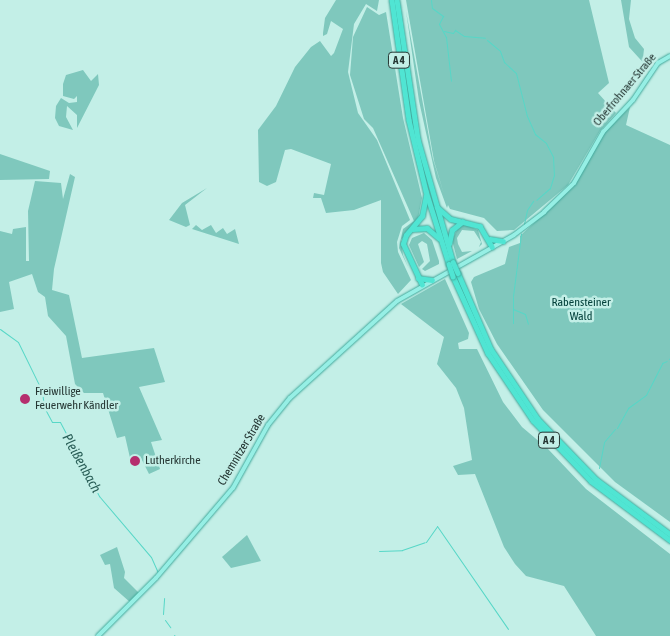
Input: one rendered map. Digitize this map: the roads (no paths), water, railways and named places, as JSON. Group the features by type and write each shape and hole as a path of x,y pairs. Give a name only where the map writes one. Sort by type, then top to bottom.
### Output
{"highway":[{"name":"A 4","path":"392,0 405,97 426,191 440,239 488,353 533,420 591,481 670,540"},
{"name":"A 4","path":"397,0 410,100 451,263"},
{"path":"422,285 403,248 405,237 424,213 426,191"},
{"path":"435,204 448,218 480,226 492,247"},
{"path":"448,248 452,230 466,221"},
{"path":"412,229 427,228 440,239"},
{"path":"489,239 503,242"},
{"name":"A 4","path":"455,274 491,349 538,419 597,480 670,534"},
{"path":"418,278 432,280"}],"main road":[{"name":"Oberfrohnaer Straße","path":"443,274 503,242 540,216 572,186 602,132 633,100 658,64 670,56"},
{"name":"Chemnitzer Straße","path":"98,636 160,574 233,488 268,425 284,404 389,306 443,274"}],"waterway":[{"path":"431,0 432,8 443,16 439,24 446,37 451,81"},
{"path":"444,31 453,33 455,30 464,36 485,38"},
{"path":"487,40 500,51 504,62 516,73 527,116 535,134 546,143 553,157 554,175 550,188 536,200"},
{"path":"524,224 527,210 533,201"},
{"path":"513,296 521,234"},
{"path":"513,297 513,323"},
{"path":"513,309 525,314 528,324"},
{"name":"Pleißenbach","path":"0,329 18,342 42,391 44,407 52,422 60,422 99,496 151,557 158,573"},
{"path":"617,428 628,408 646,395 662,363 667,361"},
{"path":"599,468 604,442 615,429"},
{"path":"426,542 437,526 508,629"},
{"path":"379,551 402,550 425,542"},
{"name":"Pleißenbach","path":"163,614 164,598"},
{"name":"Pleißenbach","path":"165,620 170,627"}],"place":[{"name":"Freiwillige Feuerwehr Kändler","path":"25,399"},
{"name":"Lutherkirche","path":"135,461"}],"park label":[{"name":"Rabensteiner Wald","path":"581,310"}]}
